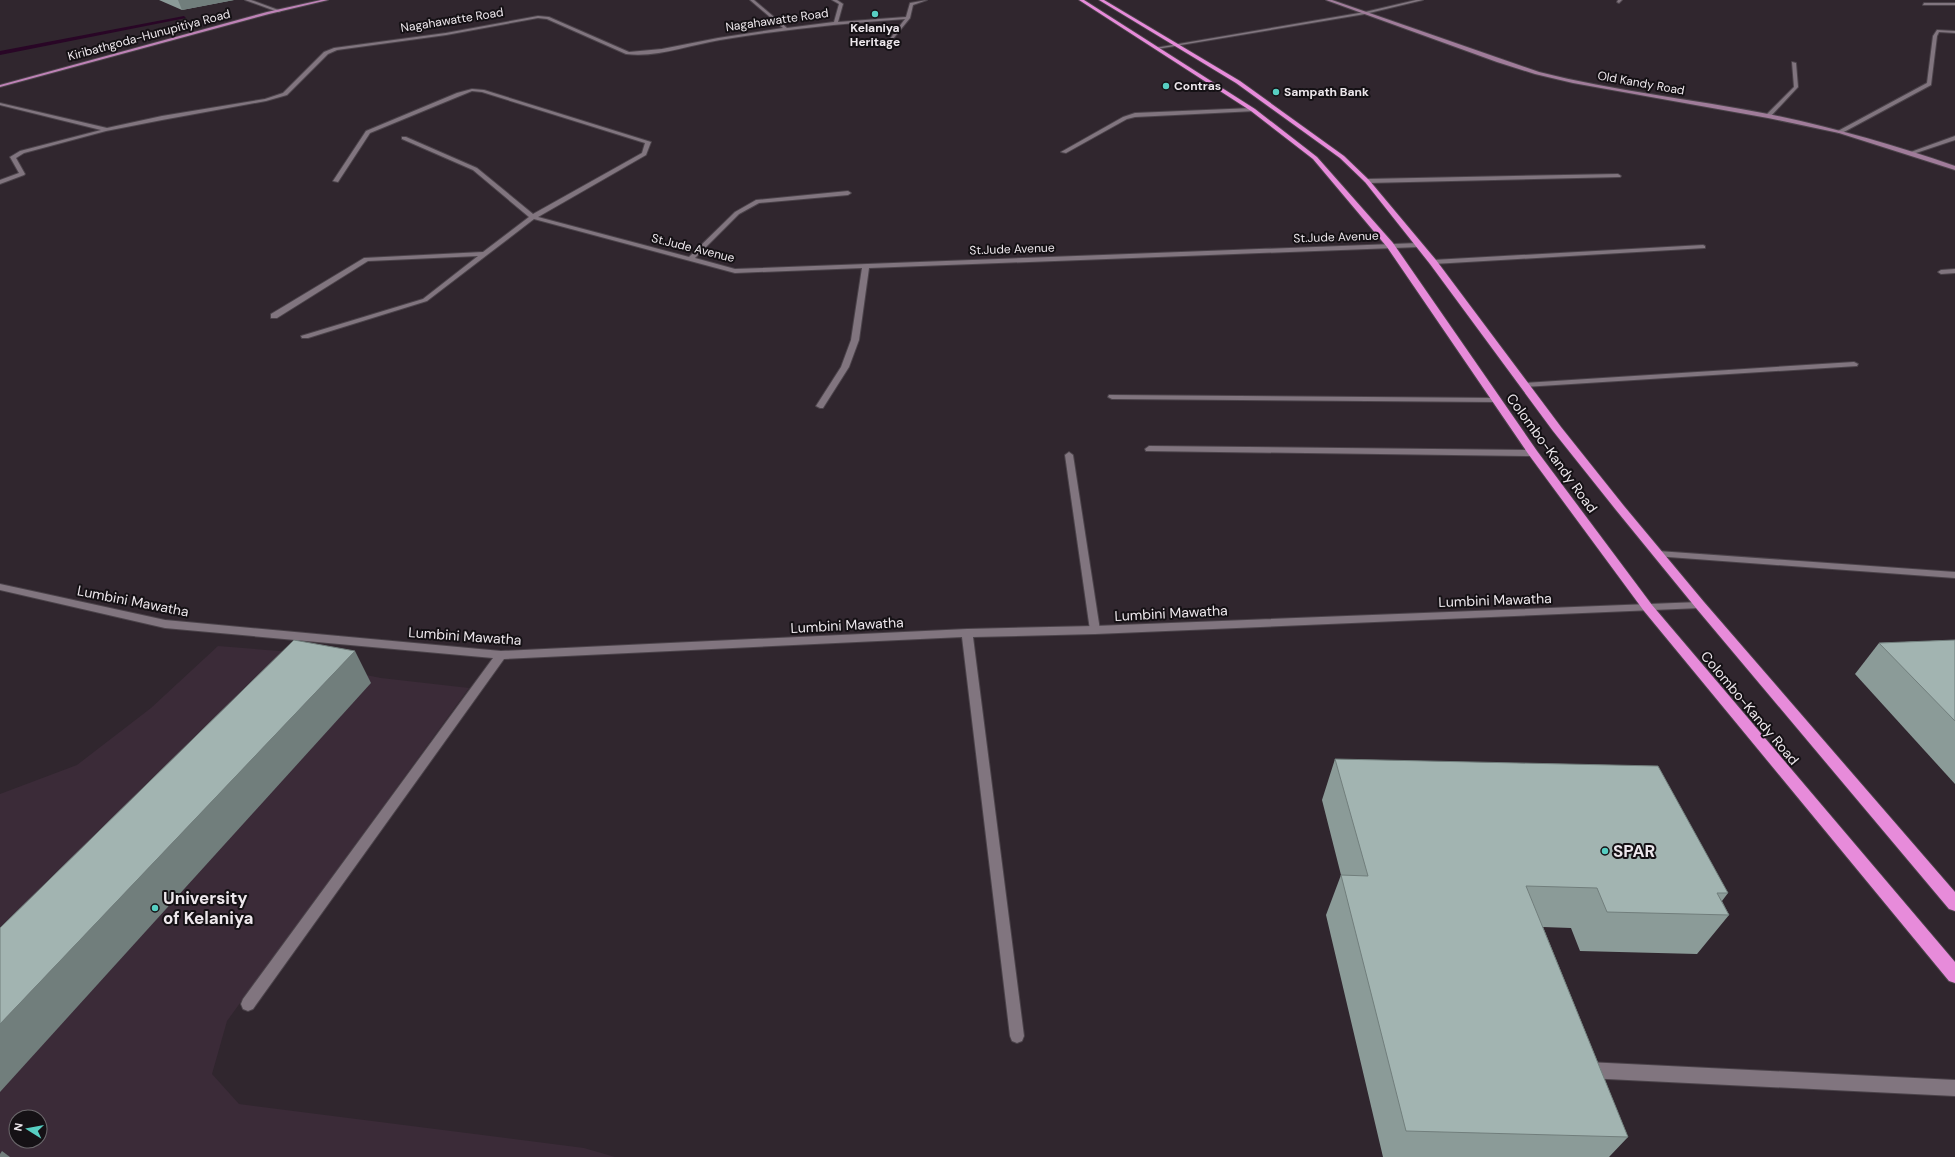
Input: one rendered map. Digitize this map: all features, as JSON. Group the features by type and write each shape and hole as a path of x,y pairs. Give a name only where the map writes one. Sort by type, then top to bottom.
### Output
{"highway":[{"name":"Colombo-Kandy Road","path":"1081,0 1253,110 1315,158 1390,246 1533,453 1648,608 1955,975"},
{"name":"Colombo-Kandy Road","path":"1101,0 1238,82 1307,130 1342,157 1367,181 1433,262 1524,385 1620,508 1700,605 1955,904"}],"main road":[{"name":"Kiribathgoda-Hunupitiya Road","path":"0,86 279,11 326,0"}],"street":[{"path":"247,0 279,11"},
{"path":"752,0 786,28"},
{"path":"834,0 841,4 836,22"},
{"path":"888,44 908,18 911,4 925,0"},
{"name":"Old Kandy Road","path":"1328,0 1499,62 1537,73 1573,82 1768,116 1840,132 1955,168"},
{"path":"1157,48 1365,13 1421,0"},
{"path":"1924,4 1955,4"},
{"name":"Nagahawatte Road","path":"0,182 22,174 13,157 22,152 106,130 162,118 266,100 285,94 326,53 336,49 446,34 524,19 548,18 628,53 641,54 786,28 836,22 908,18"},
{"path":"1840,132 1928,84 1935,36 1938,31 1955,32"},
{"path":"1768,116 1796,87 1794,63"},
{"path":"306,336 425,300 533,217 644,154 648,142 482,91 472,90 368,132 336,181"},
{"name":"Nagahawatte Road","path":"0,104 106,130"},
{"path":"1064,152 1125,118 1135,115 1253,110"},
{"path":"404,138 475,168 533,217"},
{"path":"1911,153 1955,138"},
{"path":"1367,181 1618,176"},
{"path":"690,260 737,213 758,201 848,193"},
{"name":"St.Jude Avenue","path":"533,217 735,271 1419,244"},
{"path":"1433,262 1704,247"},
{"path":"274,316 366,259 485,254"},
{"path":"820,406 845,367 855,340 866,266"},
{"path":"1941,272 1955,271"},
{"path":"1524,385 1854,364"},
{"path":"1112,397 1496,400"},
{"path":"1149,449 1533,453"},
{"path":"1069,455 1095,630"},
{"path":"1658,554 1955,575"},
{"name":"Lumbini Mawatha","path":"0,587 166,624 501,655 966,633 1095,630 1700,605"},
{"path":"966,633 1017,1036"},
{"path":"248,1004 501,655"},
{"path":"1574,1070 1955,1088"}],"shaded area":[{"name":"University of Kelaniya","path":"218,646 291,652 311,664 381,678 469,688 227,1021 212,1074 239,1104 584,1148 615,1157 0,1157 0,794 77,765 151,708"}],"building":[{"path":"294,640 355,651 0,1024 0,928"},
{"path":"1955,640 1955,721 1879,643"},
{"path":"1335,759 1658,766 1728,893 1717,893 1729,915 1607,912 1597,888 1526,886 1628,1137 1406,1131 1341,875 1368,876"}],"waterway":[{"path":"0,53 184,17"}],"place":[{"name":"Kelaniya Heritage","path":"875,14"},
{"name":"Contras","path":"1166,86"},
{"name":"Sampath Bank","path":"1276,92"},
{"name":"SPAR","path":"1605,851"},
{"name":"University of Kelaniya","path":"155,908"}]}
